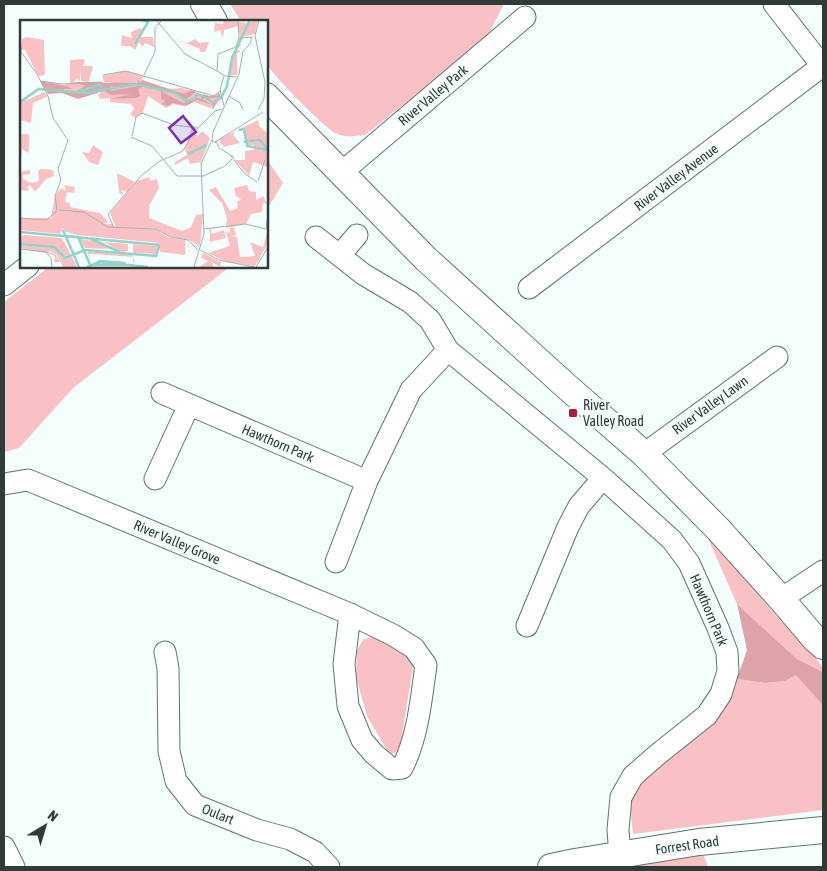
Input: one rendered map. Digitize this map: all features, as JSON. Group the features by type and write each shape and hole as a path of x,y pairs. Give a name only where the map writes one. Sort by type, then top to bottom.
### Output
{"street":[{"path":"204,4 213,20"},
{"path":"774,4 823,67"},
{"name":"River Valley Park","path":"342,173 525,17"},
{"name":"River Valley Avenue","path":"529,288 823,67"},
{"path":"268,98 426,259 644,454 718,529 823,646"},
{"path":"340,255 357,235"},
{"name":"Hawthorn Park","path":"316,237 363,274 410,302 430,320 448,350 603,478 672,540 689,563 727,652 728,671 721,694 707,715 633,776 621,797 618,830 620,855"},
{"path":"4,285 25,268"},
{"path":"336,562 367,481 411,390 448,350"},
{"name":"River Valley Lawn","path":"644,454 777,357"},
{"name":"Hawthorn Park","path":"162,393 367,481"},
{"path":"155,479 189,406"},
{"path":"527,626 568,527 579,506 603,478"},
{"name":"River Valley Grove","path":"4,484 28,480 350,614 393,634 414,648 426,665 419,712 409,755 402,768 392,769 374,754 362,740 348,706 344,664 350,614"},
{"path":"781,598 823,572"},
{"name":"Oulart","path":"165,652 168,668 169,751 176,781 195,805 257,830 290,839 314,852 329,867"},
{"name":"Forrest Road","path":"551,867 699,842 823,830"},
{"path":"4,846 14,867"}],"shaded area":[{"path":"230,4 504,4 486,39 365,135 350,136 338,135 320,121 271,70 268,66 268,20 240,20"},
{"path":"268,161 283,183 268,208"},
{"path":"47,268 228,268 73,388 19,448 4,452 4,302"},
{"path":"706,534 780,620 808,647 823,668 823,672 797,659 737,604"},
{"path":"737,604 797,659 823,672 823,705 796,675 785,681 765,683 737,679 747,650"},
{"path":"372,636 387,640 414,660 400,748 394,754 388,752 367,716 356,677 357,650 363,640"},
{"path":"796,675 823,677 823,810 633,834 631,815 632,792 644,774 725,706 737,679 765,683 785,681"},
{"path":"699,842 708,867 568,867"}],"place":[{"name":"River Valley Road","path":"573,413"}]}
